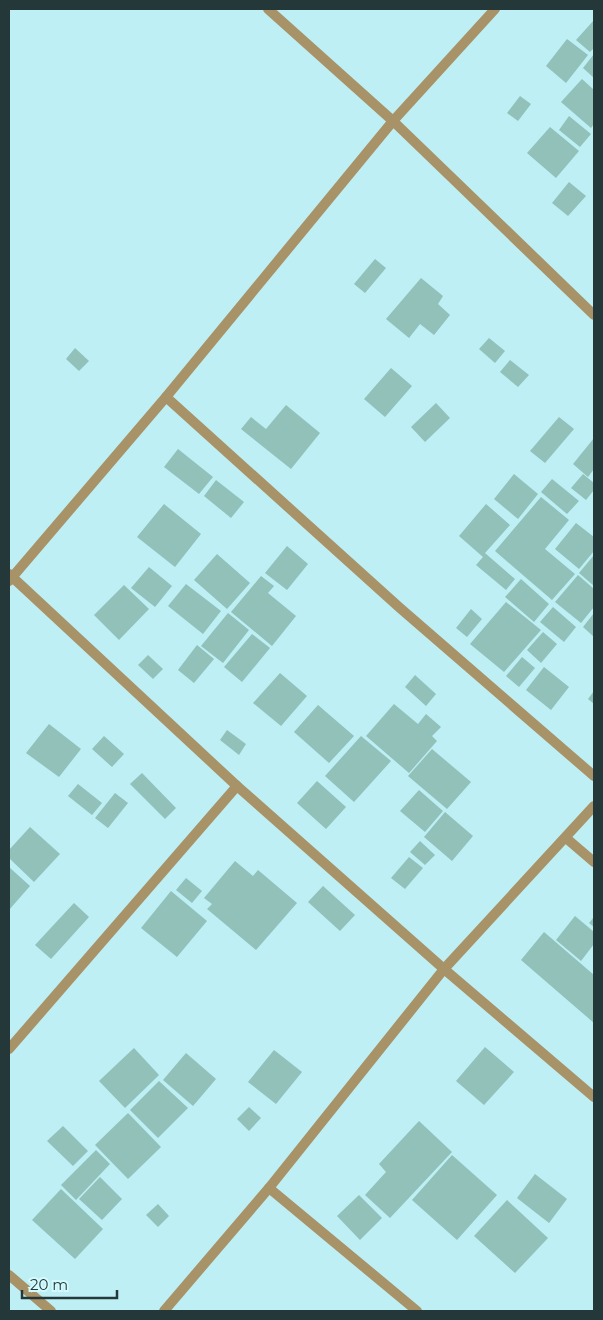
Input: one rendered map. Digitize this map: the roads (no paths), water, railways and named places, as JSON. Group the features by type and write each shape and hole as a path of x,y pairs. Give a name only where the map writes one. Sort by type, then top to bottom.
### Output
{"street":[{"path":"268,9 393,121 594,315"},
{"path":"495,9 393,121 166,398 10,577 237,786 444,969 594,1097"},
{"path":"166,398 400,608 594,776"},
{"path":"9,1049 237,786"},
{"path":"164,1311 269,1188 444,969 594,806"},
{"path":"566,838 594,862"},
{"path":"269,1188 417,1311"},
{"path":"9,1275 51,1311"}]}
